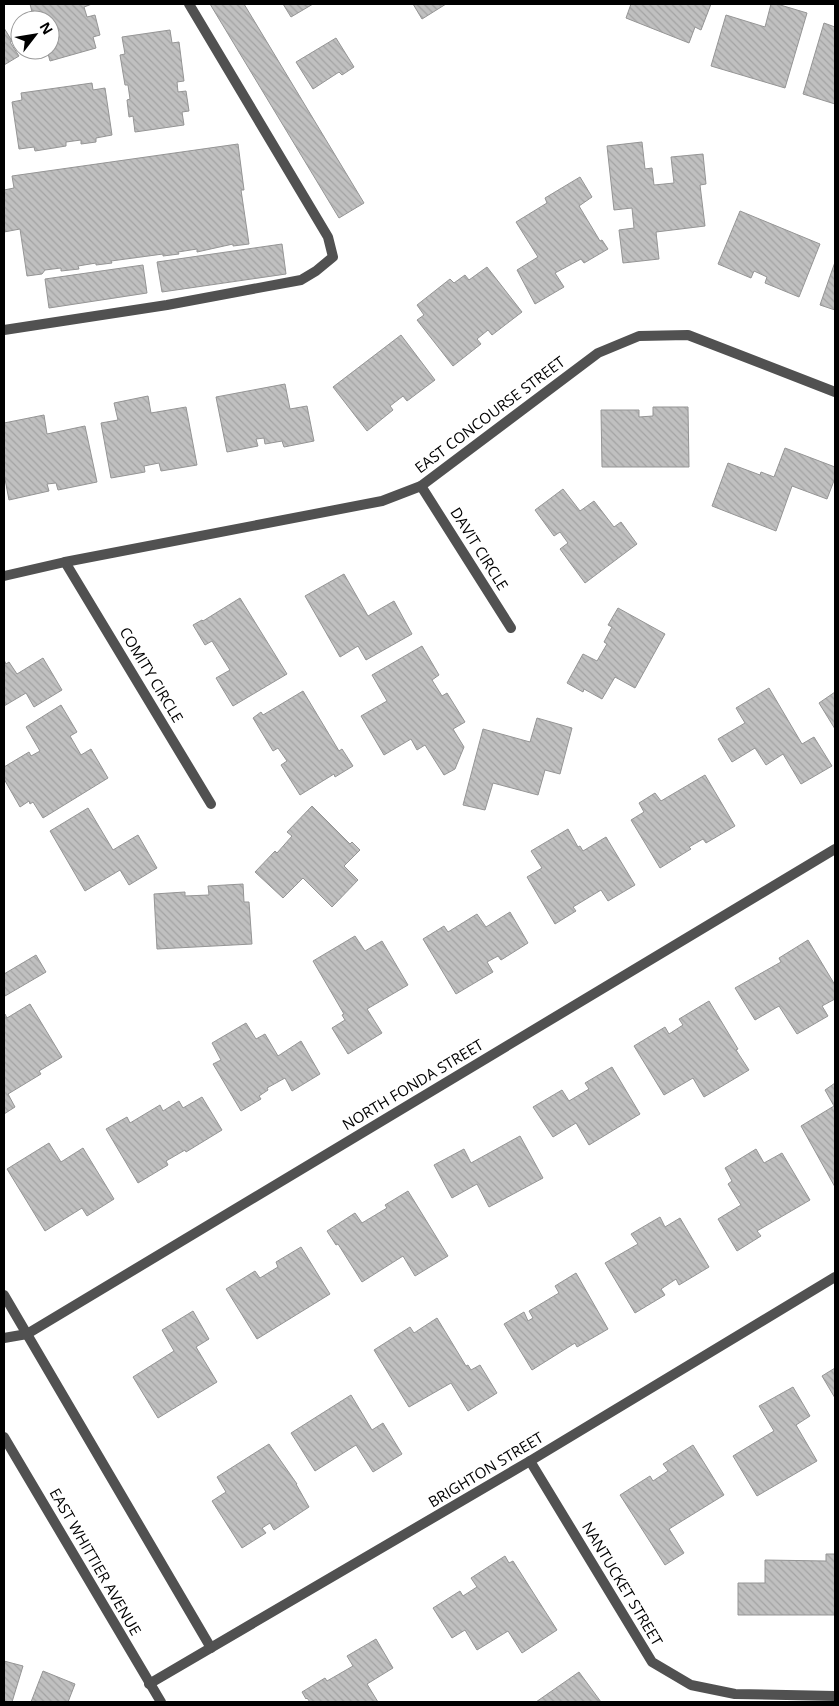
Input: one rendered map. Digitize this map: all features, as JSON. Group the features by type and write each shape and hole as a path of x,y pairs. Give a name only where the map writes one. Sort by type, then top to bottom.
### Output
{"street":[{"path":"4,330 166,305 301,280 333,257 328,236 189,4"},
{"name":"EAST CONCOURSE STREET","path":"4,576 65,562 382,501 421,486 598,353 640,336 688,336 835,392"},
{"name":"DAVIT CIRCLE","path":"421,486 511,628"},
{"name":"COMITY CIRCLE","path":"65,562 211,804"},
{"name":"NORTH FONDA STREET","path":"4,1338 27,1334 835,850"},
{"name":"BRIGHTON STREET","path":"149,1684 530,1462 835,1278"},
{"path":"4,1295 211,1648"},
{"name":"EAST WHITTIER AVENUE","path":"4,1437 161,1702"},
{"name":"NANTUCKET STREET","path":"530,1462 652,1662 691,1685 735,1694 835,1696"}],"building":[{"path":"30,4 92,4 84,7 87,17 95,15 100,35 93,37 96,48 60,58 60,10 32,10"},
{"path":"210,4 244,4 364,203 339,218"},
{"path":"283,4 313,4 291,17"},
{"path":"413,4 446,4 422,19"},
{"path":"631,4 711,4 701,30 695,27 689,43 626,18"},
{"path":"771,4 807,13 785,88 711,66 726,15 765,27"},
{"path":"824,23 835,27 835,104 803,94"},
{"path":"4,28 10,38 10,60 12,60 4,65"},
{"path":"170,30 172,43 179,42 184,81 177,82 178,92 186,91 189,111 182,112 184,125 135,132 133,116 129,117 127,100 130,99 128,85 125,85 120,55 125,54 122,37"},
{"path":"336,38 354,67 342,75 339,72 313,89 296,62"},
{"path":"92,83 93,90 105,88 112,135 96,138 96,142 81,144 81,140 66,142 66,146 35,151 34,147 19,149 12,102 22,100 21,93"},
{"path":"642,142 645,169 652,168 654,185 674,183 671,157 703,154 706,184 700,185 705,226 656,232 659,259 623,263 619,230 634,228 632,208 614,210 607,146"},
{"path":"238,144 244,190 241,190 249,244 233,246 233,244 197,252 197,249 178,252 179,254 163,256 163,254 111,261 112,263 96,265 96,263 78,266 79,269 61,271 61,268 45,270 42,274 27,276 20,229 4,232 4,190 14,188 12,176"},
{"path":"580,177 592,197 579,206 600,241 602,240 608,249 584,263 581,259 555,273 564,287 535,304 517,270 538,257 516,222 547,203 545,198"},
{"path":"740,211 820,244 799,297 765,283 767,277 754,271 751,278 718,264"},
{"path":"282,244 286,274 162,292 157,262"},
{"path":"835,262 835,310 820,305"},
{"path":"143,265 147,293 49,308 45,279"},
{"path":"487,267 522,312 492,335 488,330 477,339 481,344 453,366 417,320 424,315 417,305 450,279 454,283 465,275 469,280"},
{"path":"401,335 435,380 407,401 403,396 390,406 393,410 367,431 333,387"},
{"path":"285,384 290,409 307,406 314,441 284,447 282,441 265,444 264,438 256,439 258,446 227,452 216,397"},
{"path":"148,396 151,413 186,407 197,465 161,471 159,463 144,466 145,472 111,478 101,423 118,420 114,403"},
{"path":"653,407 688,407 689,467 602,467 601,410 639,410 639,417 653,416"},
{"path":"44,415 47,434 85,426 97,482 58,490 56,483 47,484 49,491 9,500 4,474 4,423"},
{"path":"785,448 835,467 835,478 827,499 792,486 776,531 712,506 728,463 760,475 761,472 774,477"},
{"path":"563,489 580,511 594,501 614,527 621,522 637,544 585,583 560,549 568,543 560,532 554,536 535,510"},
{"path":"344,574 368,616 394,601 412,634 366,660 358,646 340,657 305,596"},
{"path":"240,598 287,674 233,706 216,678 230,670 212,641 205,645 193,625 203,621"},
{"path":"618,608 665,634 635,688 615,677 602,699 584,689 583,692 567,683 583,654 597,661 607,644 604,642 612,627 608,625"},
{"path":"422,646 439,675 432,680 442,696 447,693 465,722 453,729 464,747 455,769 444,775 425,745 417,750 411,739 384,755 361,716 387,701 372,675"},
{"path":"43,658 62,690 34,707 26,693 4,706 4,660 6,664 9,662 17,674"},
{"path":"769,688 802,744 814,737 832,766 801,784 783,754 766,765 755,748 732,762 718,739 745,723 736,708"},
{"path":"303,691 339,751 342,749 353,766 335,777 334,774 300,795 281,765 287,761 278,748 273,751 253,718 261,712 263,715"},
{"path":"835,692 835,729 819,703"},
{"path":"61,705 77,732 70,736 81,755 91,749 108,778 43,818 33,802 30,804 29,801 20,807 4,779 4,767 29,752 31,756 40,751 26,727"},
{"path":"537,718 572,728 560,774 545,770 538,795 493,783 485,810 463,805 483,729 530,742"},
{"path":"705,775 735,826 706,843 703,839 689,847 691,849 660,868 631,820 644,812 639,803 655,793 661,801"},
{"path":"312,806 350,844 352,842 360,850 344,866 358,880 332,907 303,878 283,898 255,872 275,851 277,853 292,836 287,832"},
{"path":"88,808 113,850 138,835 157,868 129,885 120,870 85,891 50,831"},
{"path":"568,829 578,847 580,846 583,851 606,837 635,885 608,901 601,890 573,907 576,911 555,924 527,877 542,868 531,851"},
{"path":"243,884 244,902 249,902 252,944 157,949 154,894 185,892 185,896 209,895 208,886"},
{"path":"510,912 528,943 501,960 498,956 487,962 493,972 456,994 423,939 444,926 448,932 477,914 486,927"},
{"path":"355,936 365,951 382,941 408,985 367,1009 382,1033 348,1054 332,1028 345,1020 342,1015 344,1014 313,961"},
{"path":"808,940 835,985 835,999 822,1006 828,1016 797,1034 779,1006 755,1020 735,988 781,962 779,958"},
{"path":"36,955 46,972 5,996 4,974"},
{"path":"709,1001 749,1070 704,1097 693,1078 664,1095 634,1046 665,1027 669,1034 683,1025 679,1019"},
{"path":"30,1004 62,1057 39,1071 41,1074 8,1094 15,1107 4,1114 4,1015 7,1018"},
{"path":"246,1023 256,1039 265,1034 278,1056 301,1041 320,1074 292,1091 285,1078 267,1088 268,1090 259,1096 261,1099 241,1111 213,1064 221,1060 212,1043"},
{"path":"612,1067 640,1114 589,1145 576,1123 553,1137 533,1107 562,1090 569,1101 589,1089 585,1083"},
{"path":"835,1083 835,1187 801,1126 834,1106 825,1090"},
{"path":"202,1097 222,1130 186,1152 185,1150 166,1161 168,1165 138,1183 106,1129 127,1117 130,1123 160,1105 163,1111 179,1101 183,1108"},
{"path":"520,1136 543,1178 489,1207 477,1184 452,1198 434,1165 464,1149 471,1163"},
{"path":"49,1143 61,1162 83,1148 114,1199 87,1216 82,1208 45,1231 7,1169"},
{"path":"756,1149 764,1163 782,1153 810,1200 757,1231 761,1236 737,1251 718,1219 741,1205 728,1184 732,1181 725,1168"},
{"path":"408,1191 448,1256 415,1276 403,1256 362,1282 338,1244 336,1245 327,1231 355,1213 362,1223 387,1208 385,1205"},
{"path":"660,1217 665,1227 680,1218 709,1267 679,1285 676,1279 661,1289 665,1295 635,1313 605,1263 638,1244 631,1234"},
{"path":"301,1247 330,1294 257,1339 226,1289 255,1271 260,1278 278,1267 276,1262"},
{"path":"576,1273 608,1329 577,1347 575,1343 532,1370 504,1324 524,1312 528,1321 533,1318 529,1311 559,1293 555,1286"},
{"path":"193,1311 209,1339 196,1347 217,1382 158,1418 133,1377 174,1351 162,1330"},
{"path":"437,1318 466,1366 468,1365 471,1370 480,1365 497,1393 468,1411 451,1383 409,1407 374,1350 410,1327 414,1333"},
{"path":"835,1368 835,1398 822,1376"},
{"path":"793,1387 810,1416 796,1425 817,1461 757,1496 733,1456 774,1431 759,1406"},
{"path":"351,1395 372,1430 383,1423 402,1454 373,1472 356,1445 315,1471 291,1433"},
{"path":"269,1444 297,1484 309,1507 274,1530 270,1523 262,1528 266,1533 242,1548 212,1501 226,1492 217,1477"},
{"path":"693,1445 724,1495 669,1529 684,1553 665,1565 620,1495 650,1476 653,1481 668,1471 663,1464"},
{"path":"826,1554 835,1554 835,1615 738,1615 738,1583 765,1583 765,1560 826,1561"},
{"path":"505,1556 509,1563 513,1561 557,1630 522,1653 508,1631 477,1650 465,1630 452,1638 433,1608 460,1591 463,1596 477,1587 471,1578"},
{"path":"376,1639 393,1668 367,1684 378,1702 310,1702 306,1699 302,1692 325,1678 327,1681 353,1666 347,1656"},
{"path":"4,1661 23,1666 12,1702 4,1702"},
{"path":"43,1671 75,1684 68,1702 31,1702"},
{"path":"579,1672 601,1702 536,1702"}]}
